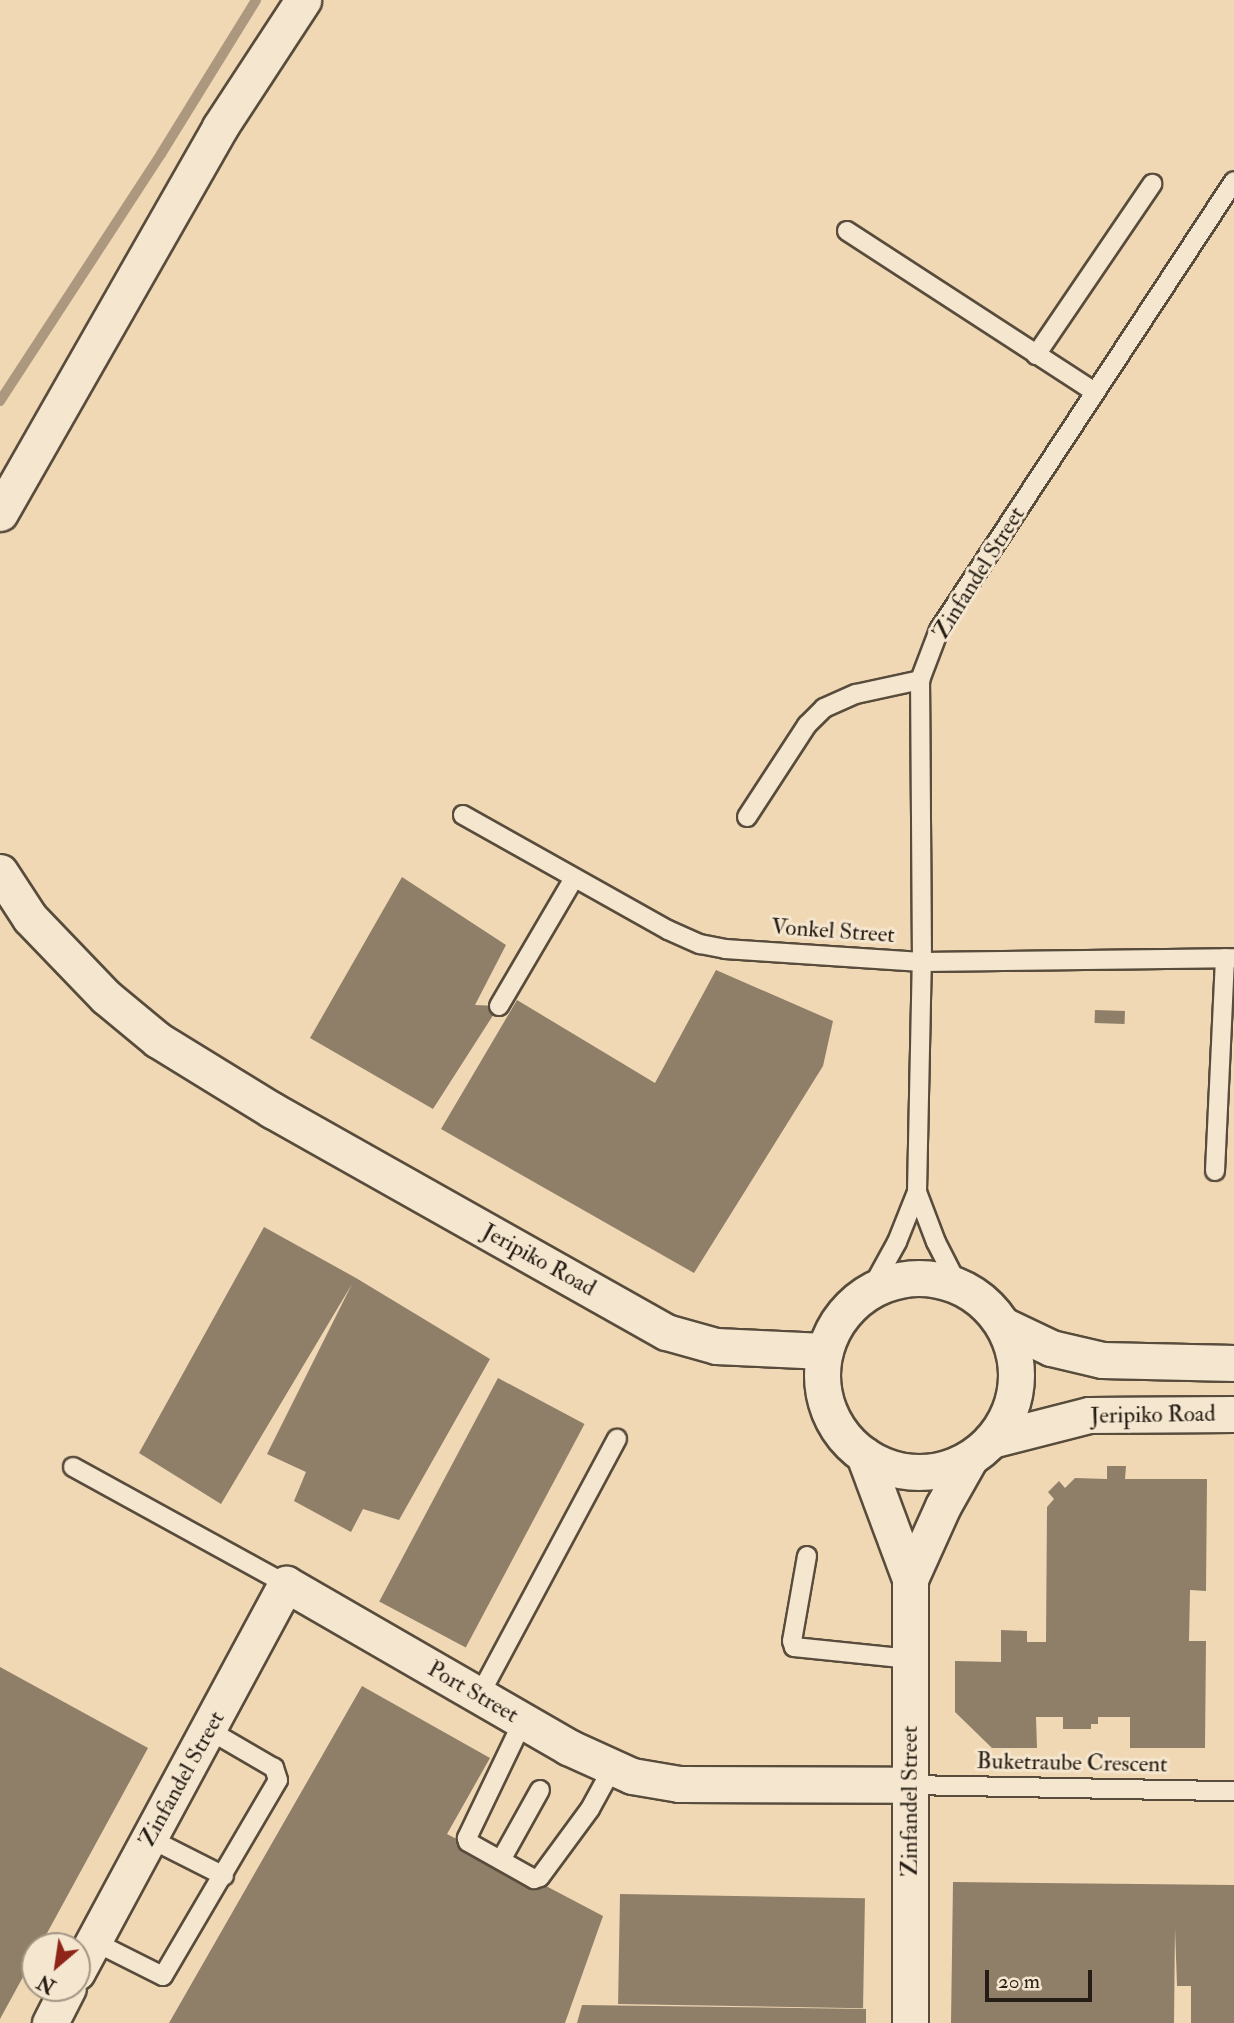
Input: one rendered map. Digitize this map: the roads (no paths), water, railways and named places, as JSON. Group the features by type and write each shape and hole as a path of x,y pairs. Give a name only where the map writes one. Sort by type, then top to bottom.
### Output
{"street":[{"path":"0,513 220,127 303,0"},
{"name":"Jeripiko Road","path":"0,872 30,918 106,997 158,1040 272,1110 666,1332 716,1346 824,1351"},
{"path":"913,1278 936,1279 958,1285 983,1301 1003,1325 1014,1353 1016,1384 1009,1414 981,1449 944,1469 916,1472 889,1467 864,1455 843,1434 828,1409 822,1380 824,1351 841,1317 870,1291 891,1282 913,1278"},
{"path":"1003,1325 1051,1348 1102,1360 1234,1363"},
{"name":"Jeripiko Road","path":"981,1449 1089,1415 1234,1414"},
{"name":"Zinfandel Street","path":"910,1580 943,1506 981,1449"},
{"name":"Zinfandel Street","path":"864,1455 910,1580 909,2023"},
{"name":"Zinfandel Street","path":"91,1945 286,1584"},
{"name":"Port Street","path":"286,1584 568,1747 632,1776 679,1784 909,1784"},
{"path":"50,2023 61,2002"}],"lane":[{"name":"Zinfandel Street","path":"870,1291 897,1242 917,1192 922,962 920,680 939,630 1234,181"},
{"path":"1036,355 1152,184"},
{"path":"847,231 1095,393"},
{"path":"747,817 807,725 824,708 856,694 920,680"},
{"name":"Vonkel Street","path":"463,815 668,930 700,944 725,949 922,962 1230,958"},
{"path":"499,1006 573,878"},
{"path":"1215,1171 1230,958"},
{"name":"Zinfandel Street","path":"917,1192 936,1242 958,1285"},
{"path":"480,1696 617,1439"},
{"name":"Port Street","path":"73,1467 286,1584"},
{"path":"807,1556 792,1641 794,1647 910,1659"},
{"path":"523,1721 467,1838 468,1842 534,1879 540,1877 590,1809 613,1767"},
{"path":"93,1941 162,1977 224,1876 279,1777 274,1768 209,1730"},
{"name":"Buketraube Crescent","path":"909,1784 1234,1791"},
{"path":"501,1860 540,1790"},
{"path":"149,1838 224,1876"}],"waterway":[{"path":"0,401 161,154 256,0"}]}
